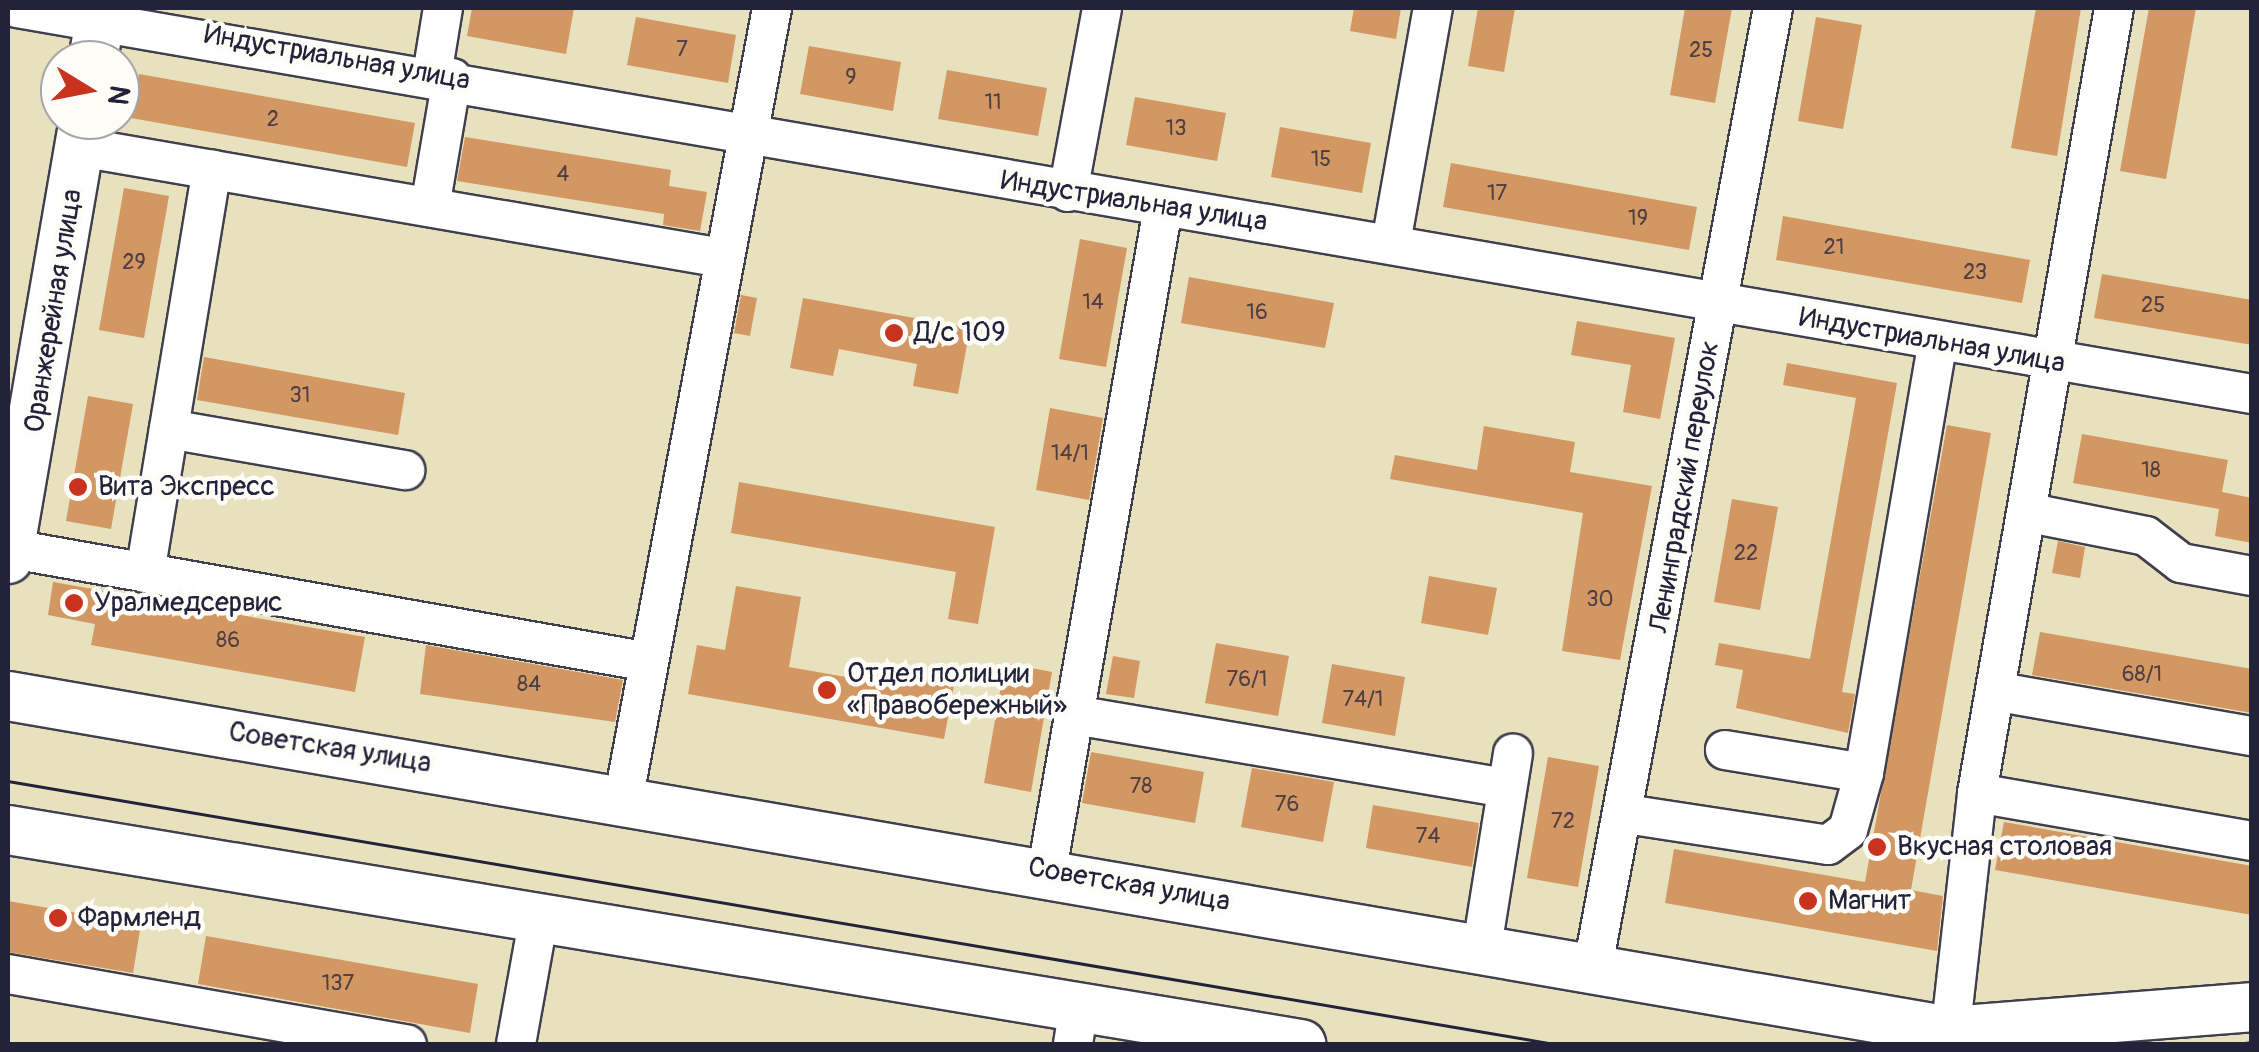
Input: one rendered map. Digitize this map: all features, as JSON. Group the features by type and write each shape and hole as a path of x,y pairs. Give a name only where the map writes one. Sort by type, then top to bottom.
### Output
{"main road":[{"name":"Оранжерейная улица","path":"11,538 18,473 81,140"},
{"name":"Советская улица","path":"8,696 624,796 1482,946 1949,1038 2252,1007"},
{"path":"8,830 538,916 1076,1026 1302,1044"}],"street":[{"name":"Индустриальная улица","path":"17,8 99,28 442,76 1068,192 1391,243 1718,304 2252,394"},
{"path":"430,207 444,8"},
{"path":"624,796 772,8"},
{"path":"1068,192 1102,8"},
{"path":"1391,243 1433,8"},
{"name":"Ленинградский переулок","path":"1593,966 1626,814 1773,8"},
{"path":"1949,1038 1977,793 1999,692 2030,513 2050,361 2114,8"},
{"path":"104,140 212,170 722,258"},
{"path":"145,573 212,170"},
{"path":"1047,870 1163,208"},
{"path":"1626,814 1828,846 1848,830 1864,774 1938,342"},
{"path":"169,430 404,470"},
{"path":"2030,513 2146,536 2182,563 2252,576"},
{"path":"11,538 145,573 649,662"},
{"path":"1999,692 2252,736"},
{"path":"1074,715 1510,770 1482,946"},
{"path":"1725,750 1864,774"},
{"path":"1977,793 2252,842"},
{"path":"516,1044 538,916"},
{"path":"8,974 407,1044"}],"building":[{"path":"472,8 574,8 566,54 467,36"},
{"path":"1354,8 1401,8 1396,39 1350,31"},
{"path":"1478,8 1515,8 1504,72 1468,66"},
{"path":"1685,8 1732,8 1715,103 1670,95"},
{"path":"2036,8 2081,8 2057,156 2011,148"},
{"path":"2149,8 2196,8 2166,179 2120,171"},
{"path":"636,17 736,35 728,83 627,65"},
{"path":"1816,17 1862,25 1843,129 1798,121"},
{"path":"809,46 901,62 893,111 800,94"},
{"path":"947,70 1047,88 1038,136 938,119"},
{"path":"140,74 415,123 407,167 140,120"},
{"path":"1135,97 1226,113 1217,161 1126,145"},
{"path":"1280,127 1371,143 1362,193 1271,177"},
{"path":"465,137 671,170 669,186 707,192 700,231 663,225 664,214 457,181"},
{"path":"1451,163 1697,207 1689,250 1443,207"},
{"path":"124,188 169,196 144,338 99,330"},
{"path":"1783,216 2030,260 2022,303 1776,260"},
{"path":"1080,239 1127,248 1106,367 1059,359"},
{"path":"2102,274 2252,300 2252,345 2094,318"},
{"path":"1189,277 1334,303 1325,348 1181,323"},
{"path":"741,295 757,298 750,336 734,333"},
{"path":"803,298 970,328 958,394 913,386 917,364 839,349 833,376 790,368"},
{"path":"1577,321 1675,338 1660,419 1623,412 1631,365 1571,355"},
{"path":"204,357 405,393 398,435 197,400"},
{"path":"1787,363 1897,383 1842,692 1855,694 1848,733 1736,708 1743,670 1715,665 1719,643 1810,659 1856,398 1783,385"},
{"path":"88,396 133,404 111,529 66,521"},
{"path":"1050,408 1103,418 1089,500 1036,490"},
{"path":"1947,425 1991,433 1911,890 1943,896 1937,951 1665,903 1674,849 1865,882"},
{"path":"1484,426 1575,442 1570,472 1652,486 1620,660 1562,651 1583,513 1390,479 1395,455 1477,470"},
{"path":"2082,434 2228,460 2222,492 2252,498 2252,543 2215,536 2219,509 2073,483"},
{"path":"739,482 995,527 978,624 948,619 956,572 731,533"},
{"path":"1732,499 1778,507 1760,610 1714,602"},
{"path":"2058,541 2085,547 2080,578 2052,573"},
{"path":"1429,576 1497,588 1488,635 1421,623"},
{"path":"53,582 365,637 355,692 91,645 95,624 48,615"},
{"path":"736,586 801,597 789,667 897,686 899,675 954,685 944,739 688,694 697,645 725,650"},
{"path":"2040,632 2252,669 2252,713 2032,675"},
{"path":"1216,643 1289,656 1278,716 1205,703"},
{"path":"426,645 623,680 615,722 420,694"},
{"path":"1113,656 1140,661 1134,698 1106,694"},
{"path":"1005,663 1052,672 1031,792 984,783"},
{"path":"1332,664 1405,677 1395,736 1322,723"},
{"path":"1091,752 1204,772 1195,823 1082,803"},
{"path":"1548,757 1599,766 1578,887 1527,878"},
{"path":"1252,768 1334,782 1323,842 1241,827"},
{"path":"1373,805 1479,823 1472,867 1366,848"},
{"path":"2004,822 2252,866 2252,915 1995,870"},
{"path":"8,901 141,924 133,973 8,952"},
{"path":"206,936 478,984 470,1033 198,984"}],"tram line":[{"path":"8,781 1554,1044"},
{"path":"2237,1044 2252,1042"}],"place":[{"name":"Д/с 109","path":"894,333"},
{"name":"Вита Экспресс","path":"78,487"},
{"name":"Уралмедсервис","path":"74,603"},
{"name":"Отдел полиции «Правобережный»","path":"827,690"},
{"name":"Вкусная столовая","path":"1877,847"},
{"name":"Магнит","path":"1808,901"},
{"name":"Фармленд","path":"58,918"}]}
